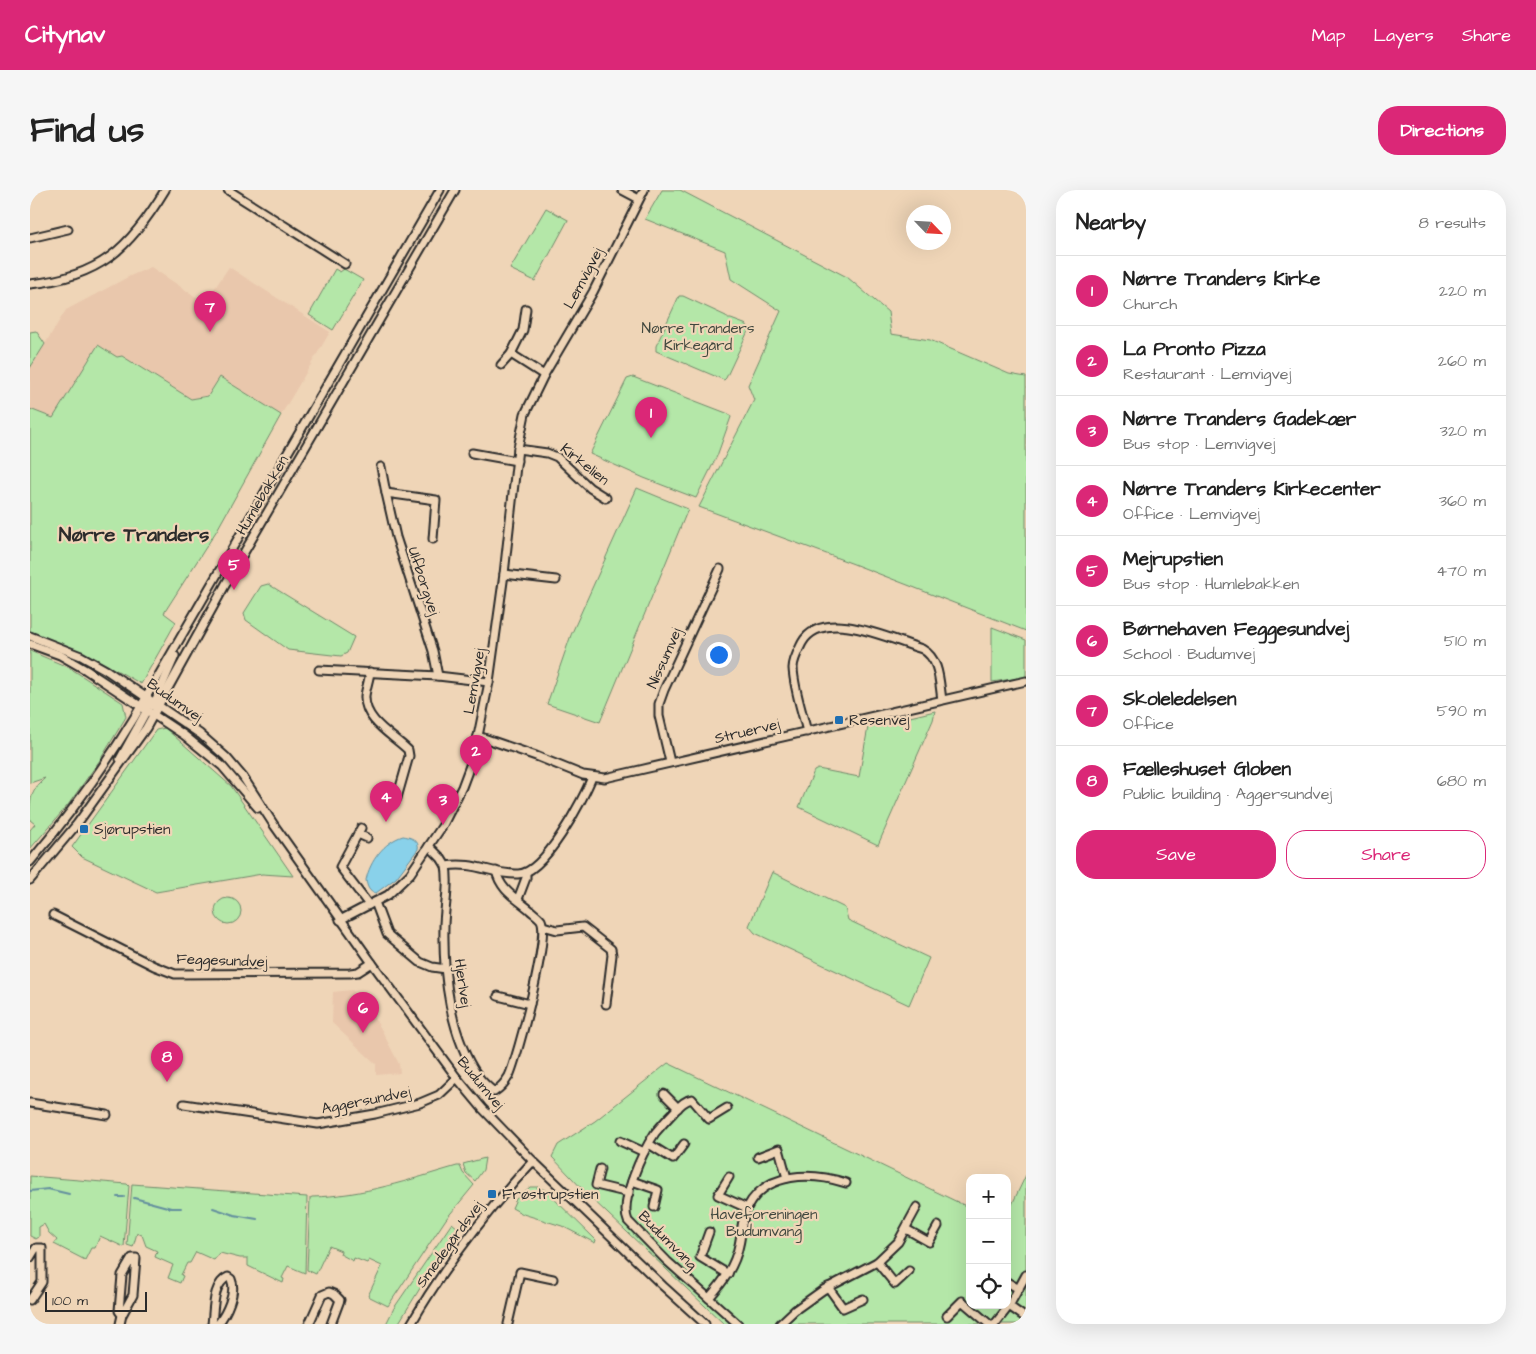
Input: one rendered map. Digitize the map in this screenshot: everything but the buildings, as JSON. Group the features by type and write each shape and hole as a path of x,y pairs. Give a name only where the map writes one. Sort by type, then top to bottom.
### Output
{"street":[{"path":"30,284 57,281 80,273 106,259 120,249 136,233 165,190"},
{"path":"228,190 345,264"},
{"name":"Humlebakken","path":"148,710 147,697 440,190"},
{"name":"Humlebakken","path":"30,862 67,817 148,710 156,703 455,190"},
{"path":"622,190 639,199"},
{"name":"Lemvigvej","path":"340,920 388,895 410,874 443,825 462,787 478,736 489,682 504,574 516,462 525,414 544,375 593,292 644,190"},
{"path":"30,238 68,228"},
{"path":"501,365 511,354 523,330 526,309"},
{"path":"511,354 544,375"},
{"name":"Kirkelien","path":"518,449 548,453 557,457 590,488 606,498"},
{"path":"472,453 516,462"},
{"name":"Ulfborgvej","path":"381,467 396,537 433,650 438,676"},
{"name":"Ulfborgvej","path":"386,493 436,500 433,539"},
{"name":"Nissumvej","path":"670,762 659,716 659,704 720,569"},
{"path":"504,574 556,580"},
{"path":"156,703 192,618"},
{"path":"807,732 793,667 794,660 804,640 813,631 825,627 853,627 922,649 930,654 937,666 942,700"},
{"name":"Budumvej","path":"30,636 81,656 106,670 212,743 226,757 243,777 340,920 457,1078 482,1108 533,1161 656,1280 705,1324"},
{"name":"Budumvej","path":"30,644 60,655 86,670 198,745 222,766 274,825"},
{"path":"319,670 438,676 489,682"},
{"path":"370,672 365,696 369,714 408,750 409,756 397,798"},
{"name":"Struervej","path":"478,736 592,777 605,778 1026,681"},
{"path":"30,880 78,824 103,789 148,710"},
{"path":"429,846 446,866 469,865 519,875 526,873 533,869 562,835 592,777"},
{"path":"367,838 359,831 340,867 380,914 386,934 420,962 432,967 446,969"},
{"name":"Hjerlvej","path":"446,866 448,882 444,929 446,969 452,1010 462,1048 479,1078 494,1092 502,1087 516,1058 530,1004"},
{"path":"496,871 498,881 503,888 538,917 543,926 530,1004 498,996"},
{"path":"518,899 526,873"},
{"name":"Feggesundvej","path":"53,914 154,966 175,974 350,973 358,972 372,963"},
{"path":"543,926 557,930 583,926 611,950 606,1004"},
{"name":"Aggersundvej","path":"184,1104 318,1124 420,1103 439,1095 457,1078"},
{"path":"664,1094 678,1108 689,1099 692,1099 709,1119 727,1108"},
{"path":"30,1103 107,1115"},
{"name":"Budumvang","path":"678,1108 655,1134 644,1152 632,1182 626,1216 628,1221 668,1261 738,1324"},
{"path":"620,1141 644,1152"},
{"path":"649,1144 673,1159 684,1144"},
{"path":"758,1156 779,1149 787,1178"},
{"name":"Smedegårdsvej","path":"411,1324 462,1246 499,1198 533,1161"},
{"path":"600,1169 596,1185 629,1193"},
{"path":"709,1298 728,1274 737,1253 747,1208 752,1199 762,1190 773,1183 803,1175 820,1176 846,1183"},
{"path":"729,1177 718,1195 747,1208"},
{"name":"Budumvang","path":"632,1182 658,1190 654,1208"},
{"path":"780,1324 806,1302 828,1287 877,1262 888,1253 906,1229 917,1207"},
{"path":"906,1229 929,1242 938,1226"},
{"name":"Budumvang","path":"708,1232 700,1257 728,1274"},
{"path":"30,1258 36,1248 42,1248 42,1282 30,1300"},
{"path":"120,1324 122,1315 133,1295 136,1258 132,1258 122,1275 119,1311 122,1315"},
{"path":"877,1262 895,1284 909,1271"},
{"path":"508,1324 520,1272 553,1279"},
{"path":"1011,1303 1026,1275"},
{"path":"212,1324 216,1292 222,1280 228,1277 233,1283 232,1293 224,1316 218,1324"},
{"path":"1011,1284 1019,1289"},
{"path":"828,1287 842,1308 862,1299"},
{"path":"309,1324 322,1295 329,1292 340,1300 331,1324"},
{"path":"947,1316 962,1301 989,1324"},
{"path":"1011,1307 1026,1318"},
{"path":"995,1324 1007,1309"}],"shaded area":[{"path":"151,267 205,303 229,267 330,332 281,415 220,378 208,396 191,399 122,356 117,357 53,419 30,409 30,368 66,310"},
{"path":"352,990 357,995 360,993 365,999 362,1001 380,1027 399,1064 400,1073 376,1075 376,1064 332,1023 333,992"}],"green space":[{"path":"662,190 680,190 847,277 888,312 891,334 930,340 1009,374 1026,377 1026,631 851,563 699,507 754,400 748,385 781,311 731,279 725,251 645,219"},
{"path":"546,208 568,220 535,281 510,269"},
{"path":"335,269 340,272 344,269 363,280 333,330 309,315"},
{"name":"Nørre Tranders Kirkegård","path":"679,296 683,296 726,316 728,319 747,325 749,329 724,380 656,351 656,346"},
{"path":"36,331 45,344 30,368 30,332"},
{"path":"98,345 117,357 122,356 191,399 208,396 220,377 281,415 217,530 164,613 176,622 141,684 87,655 30,633 30,409 53,418"},
{"name":"Nørre Tranders Kirkegård","path":"633,377 729,414 731,417 717,456 696,498 590,454 627,379"},
{"path":"637,488 688,509 600,722 547,704 571,635"},
{"path":"268,584 354,637 347,653 341,656 288,650 246,620 244,613 261,586"},
{"path":"992,627 1026,640 1026,677 992,682"},
{"path":"30,651 70,668 123,703 126,717 100,760 68,805 30,849 30,830 35,824 30,820 32,796 45,778 30,783"},
{"path":"935,711 933,720 878,845 799,807 814,771 818,769 859,777 868,727"},
{"path":"165,728 231,786 293,876 262,874 156,892 82,857 72,847 156,730"},
{"path":"772,872 845,908 848,920 929,958 909,1005 755,933 749,926"},
{"path":"228,898 237,902 241,911 237,920 228,924 219,920 215,911 219,902"},
{"name":"Haveforeningen Budumvang","path":"668,1063 966,1206 966,1309 1011,1309 1011,1207 1026,1175 1026,1324 724,1324 588,1195 552,1157 558,1145 595,1121"},
{"path":"485,1158 483,1170 475,1181 466,1173 463,1164"},
{"path":"460,1166 463,1173 474,1185 446,1219 388,1306 368,1296 382,1266 369,1260 367,1263 354,1258 353,1261 340,1254 341,1251 329,1246 316,1274 307,1270 310,1198 349,1194 403,1182"},
{"path":"30,1176 127,1184 129,1186 124,1247 100,1236 95,1248 91,1248 85,1260 54,1244 57,1240 49,1233 44,1224 39,1227 39,1237 36,1239 30,1236"},
{"path":"132,1184 307,1197 305,1273 288,1266 282,1278 284,1279 283,1283 248,1266 248,1258 220,1253 214,1260 196,1252 190,1263 187,1263 181,1275 183,1276 180,1283 168,1278 173,1265 155,1257 157,1251 146,1246 142,1235 137,1233 133,1247 127,1245"},
{"path":"530,1187 538,1187 545,1190 596,1240 595,1243 562,1226 523,1214 512,1208 516,1199"},
{"path":"452,1223 459,1229 398,1324 386,1324 394,1308"}],"water":[{"path":"403,836 416,841 418,849 396,878 376,893 372,892 366,880 374,859 390,843"}],"waterway":[{"path":"30,1191 48,1189 69,1194"},
{"path":"117,1197 124,1197"},
{"path":"134,1198 171,1208 181,1208"},
{"path":"213,1208 234,1215 257,1219"}],"place":[{"name":"Skoleledelsen","path":"210,332"},
{"name":"Nørre Tranders Kirke","path":"651,438"},
{"name":"Mejrupstien","path":"234,590"},
{"name":"Resenvej","path":"839,720"},
{"name":"La Pronto Pizza","path":"476,776"},
{"name":"Nørre Tranders Kirkecenter","path":"386,822"},
{"name":"Nørre Tranders Gadekær","path":"443,825"},
{"name":"Sjørupstien","path":"84,829"},
{"name":"Børnehaven Feggesundvej","path":"363,1033"},
{"name":"Fælleshuset Globen","path":"167,1082"},
{"name":"Frøstrupstien","path":"492,1194"}],"district":[{"name":"Nørre Tranders","path":"134,534"}]}
